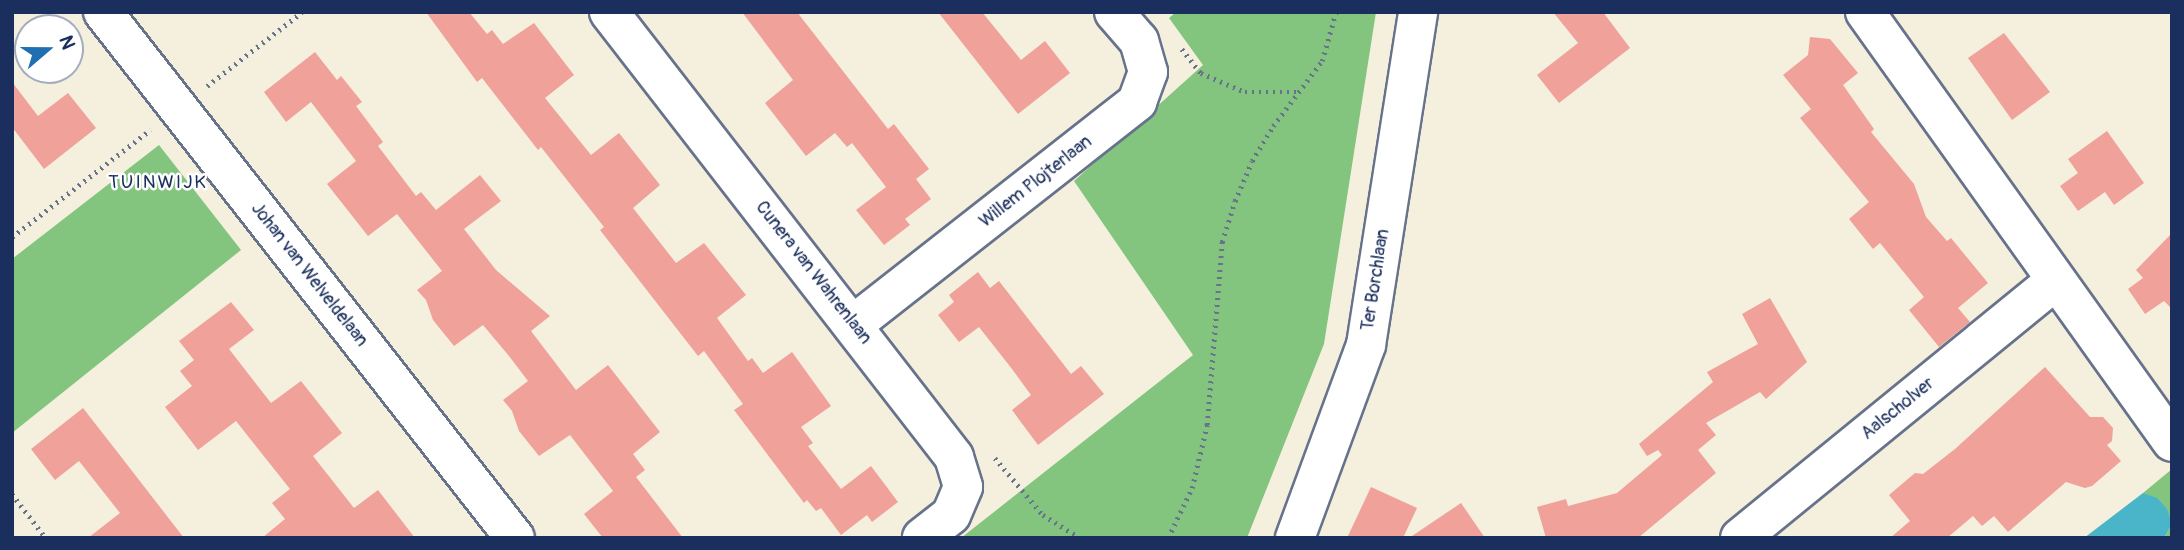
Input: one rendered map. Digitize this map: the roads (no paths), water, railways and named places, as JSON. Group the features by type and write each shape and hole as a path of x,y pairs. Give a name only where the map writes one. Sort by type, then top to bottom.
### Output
{"street":[{"name":"Johan van Welveldelaan","path":"103,12 515,538"},
{"name":"Cunera van Wahrenlaan","path":"610,12 854,324 954,457 964,488 951,515 922,538"},
{"name":"Willem Plojterlaan","path":"854,324 1137,102 1148,72 1139,41 1114,12"},
{"name":"Ter Borchlaan","path":"1295,538 1366,345 1419,12"},
{"path":"1865,12 2172,442"},
{"name":"Aalscholver","path":"1740,538 2055,281"}],"water":[{"path":"2143,493 2157,498 2167,509 2172,524 2164,538 2084,538"}],"district":[{"name":"TUINWIJK","path":"158,183"}]}
